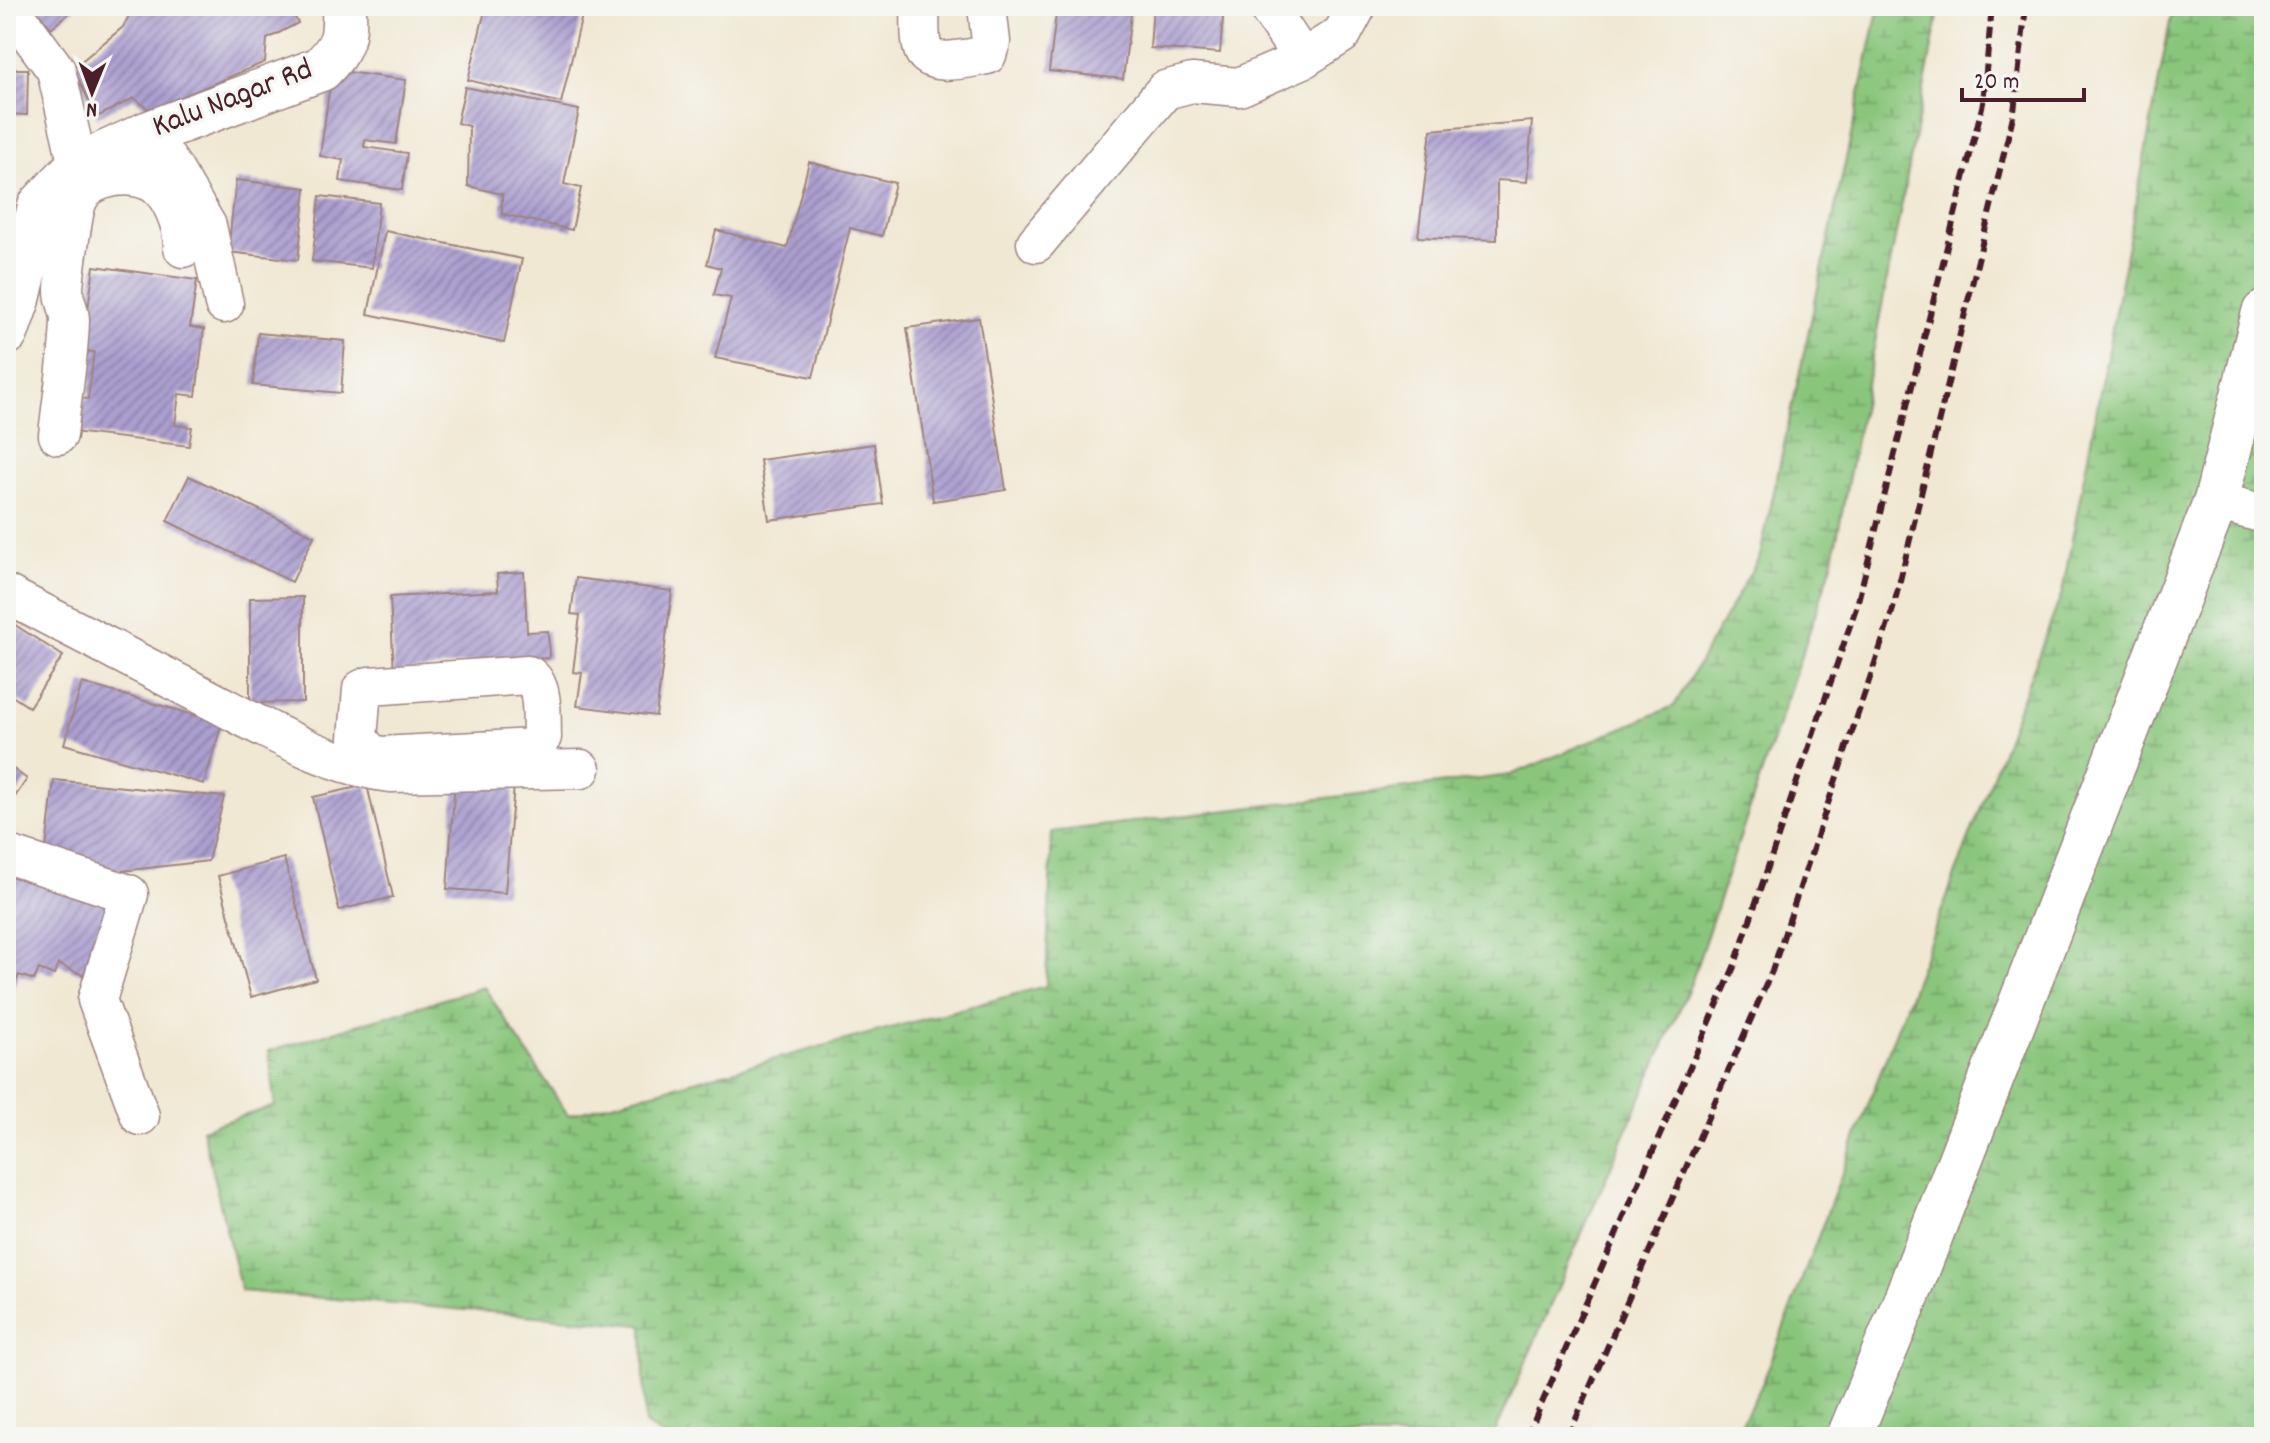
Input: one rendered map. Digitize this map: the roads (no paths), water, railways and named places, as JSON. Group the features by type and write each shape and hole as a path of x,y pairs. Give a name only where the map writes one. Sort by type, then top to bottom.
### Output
{"street":[{"path":"9,6 56,70 78,166"},
{"name":"Kalu Nagar Rd","path":"12,316 40,206 78,166 149,133 321,69 335,55 345,35 344,6"},
{"path":"920,6 922,49 927,56 936,60 987,55 991,42 987,6"},
{"path":"1267,6 1303,59"},
{"path":"1036,243 1165,90 1192,83 1239,87 1303,59 1342,34 1357,6"},
{"path":"149,133 207,226 224,304"},
{"path":"58,435 77,311 64,288 77,201 89,184 105,178 130,178 152,183 164,194 175,214 183,233 183,248"},
{"path":"12,316 77,311"},
{"path":"1849,1437 1904,1304 2216,501 2264,313"},
{"path":"2216,501 2264,514"},
{"path":"6,594 248,719 342,764 367,771 392,773 525,759 542,737 539,687 535,679 528,675 369,686 362,689 358,738 370,753 380,756 525,759 581,769"},
{"path":"6,854 129,894 97,1000 140,1116"}],"railway":[{"path":"1527,1437 1734,967 1857,605 1983,103 1992,6"},
{"path":"1568,1437 1772,971 1893,609 2014,112 2026,6"}]}
